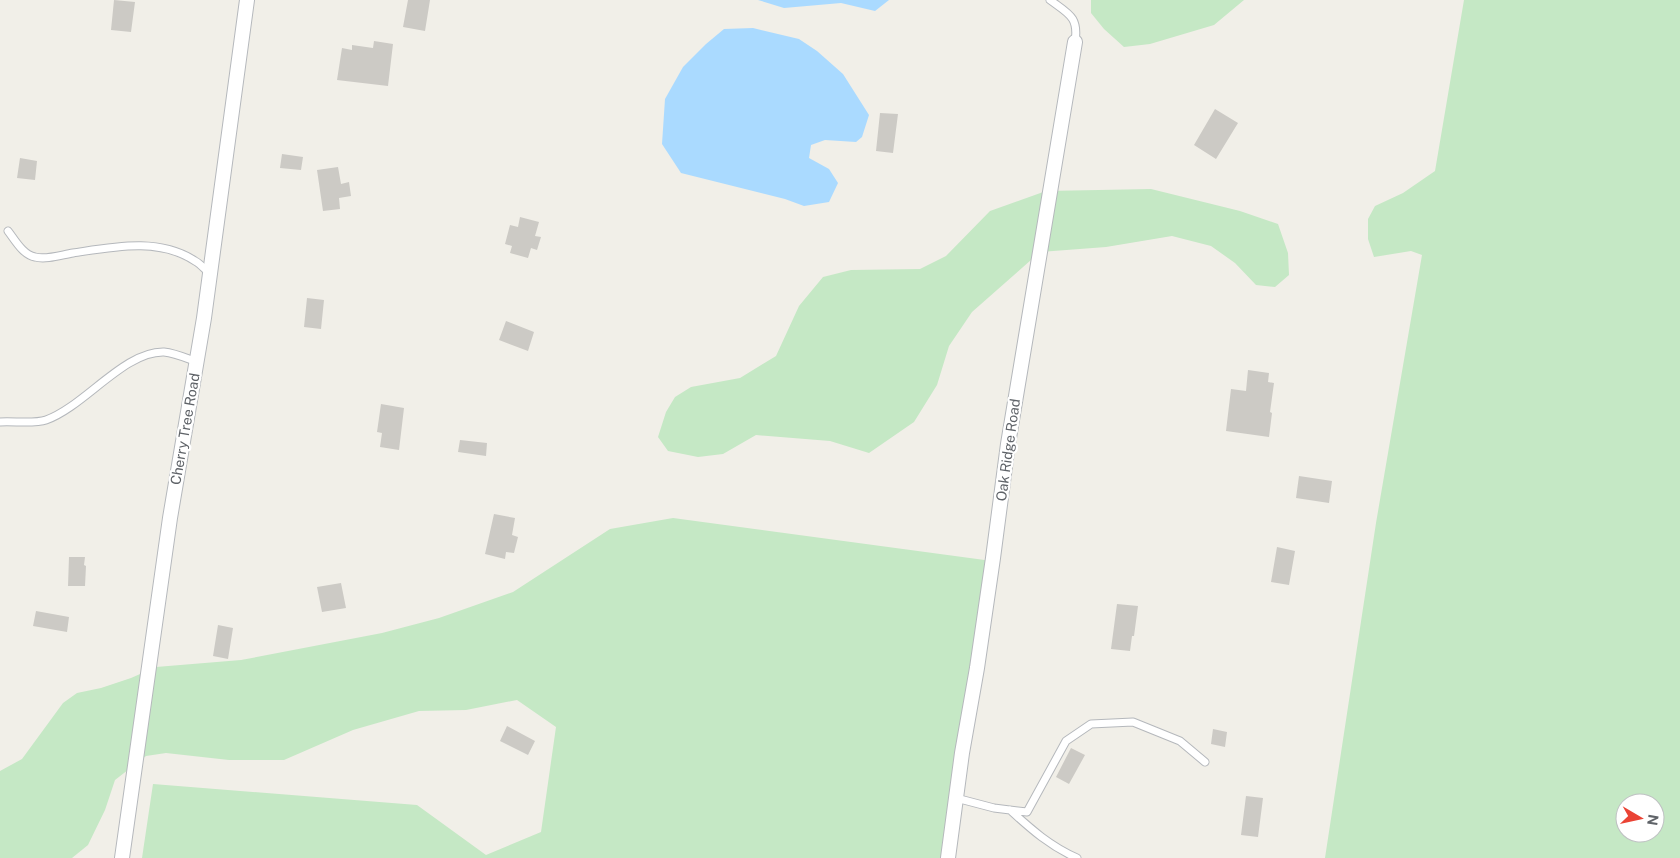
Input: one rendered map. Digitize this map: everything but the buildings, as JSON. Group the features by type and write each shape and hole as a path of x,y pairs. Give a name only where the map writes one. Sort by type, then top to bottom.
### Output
{"street":[{"name":"Cherry Tree Road","path":"122,858 170,518 210,274 247,0"},
{"name":"Oak Ridge Road","path":"948,858 1008,444 1075,42"}],"lane":[{"path":"1050,0 1064,10 1073,20 1077,30 1075,42"},
{"path":"8,231 25,253 35,257 48,257 124,245 150,246 178,252 196,261 210,274"},
{"path":"0,422 44,421 88,395 125,365 144,354 164,352 197,362"},
{"path":"956,798 994,808 1027,812 1066,741 1091,724 1133,722 1180,741 1205,762"},
{"path":"1010,810 1043,839 1061,851 1077,858"}],"green space":[{"path":"1091,0 1244,0 1214,25 1150,44 1124,47 1104,29 1091,13"},
{"path":"1464,0 1680,0 1680,858 1325,858 1376,523 1422,255 1411,251 1374,257 1368,239 1368,219 1375,206 1403,193 1435,171"},
{"path":"1151,189 1240,211 1278,224 1288,253 1289,275 1275,287 1256,285 1235,263 1211,246 1172,236 1106,247 1040,252 972,312 949,346 937,385 914,422 869,453 830,441 756,435 723,454 698,457 668,451 658,437 666,412 675,397 691,387 740,378 776,356 799,306 823,277 851,270 920,269 946,256 990,211 1046,191"},
{"path":"673,518 992,561 947,858 142,858 153,784 417,805 486,855 541,832 556,727 517,700 466,710 419,711 353,730 284,760 229,760 166,753 146,756 115,780 105,810 88,845 72,858 0,858 0,771 22,759 63,703 77,693 101,688 156,667 241,660 382,633 439,618 513,592 610,529"}],"water":[{"path":"758,0 889,0 875,11 841,3 784,8"},
{"path":"753,28 799,39 817,51 843,74 869,115 862,137 856,142 825,140 811,145 809,158 829,169 838,183 829,202 804,206 785,199 681,173 662,144 665,99 683,67 724,29"}]}
